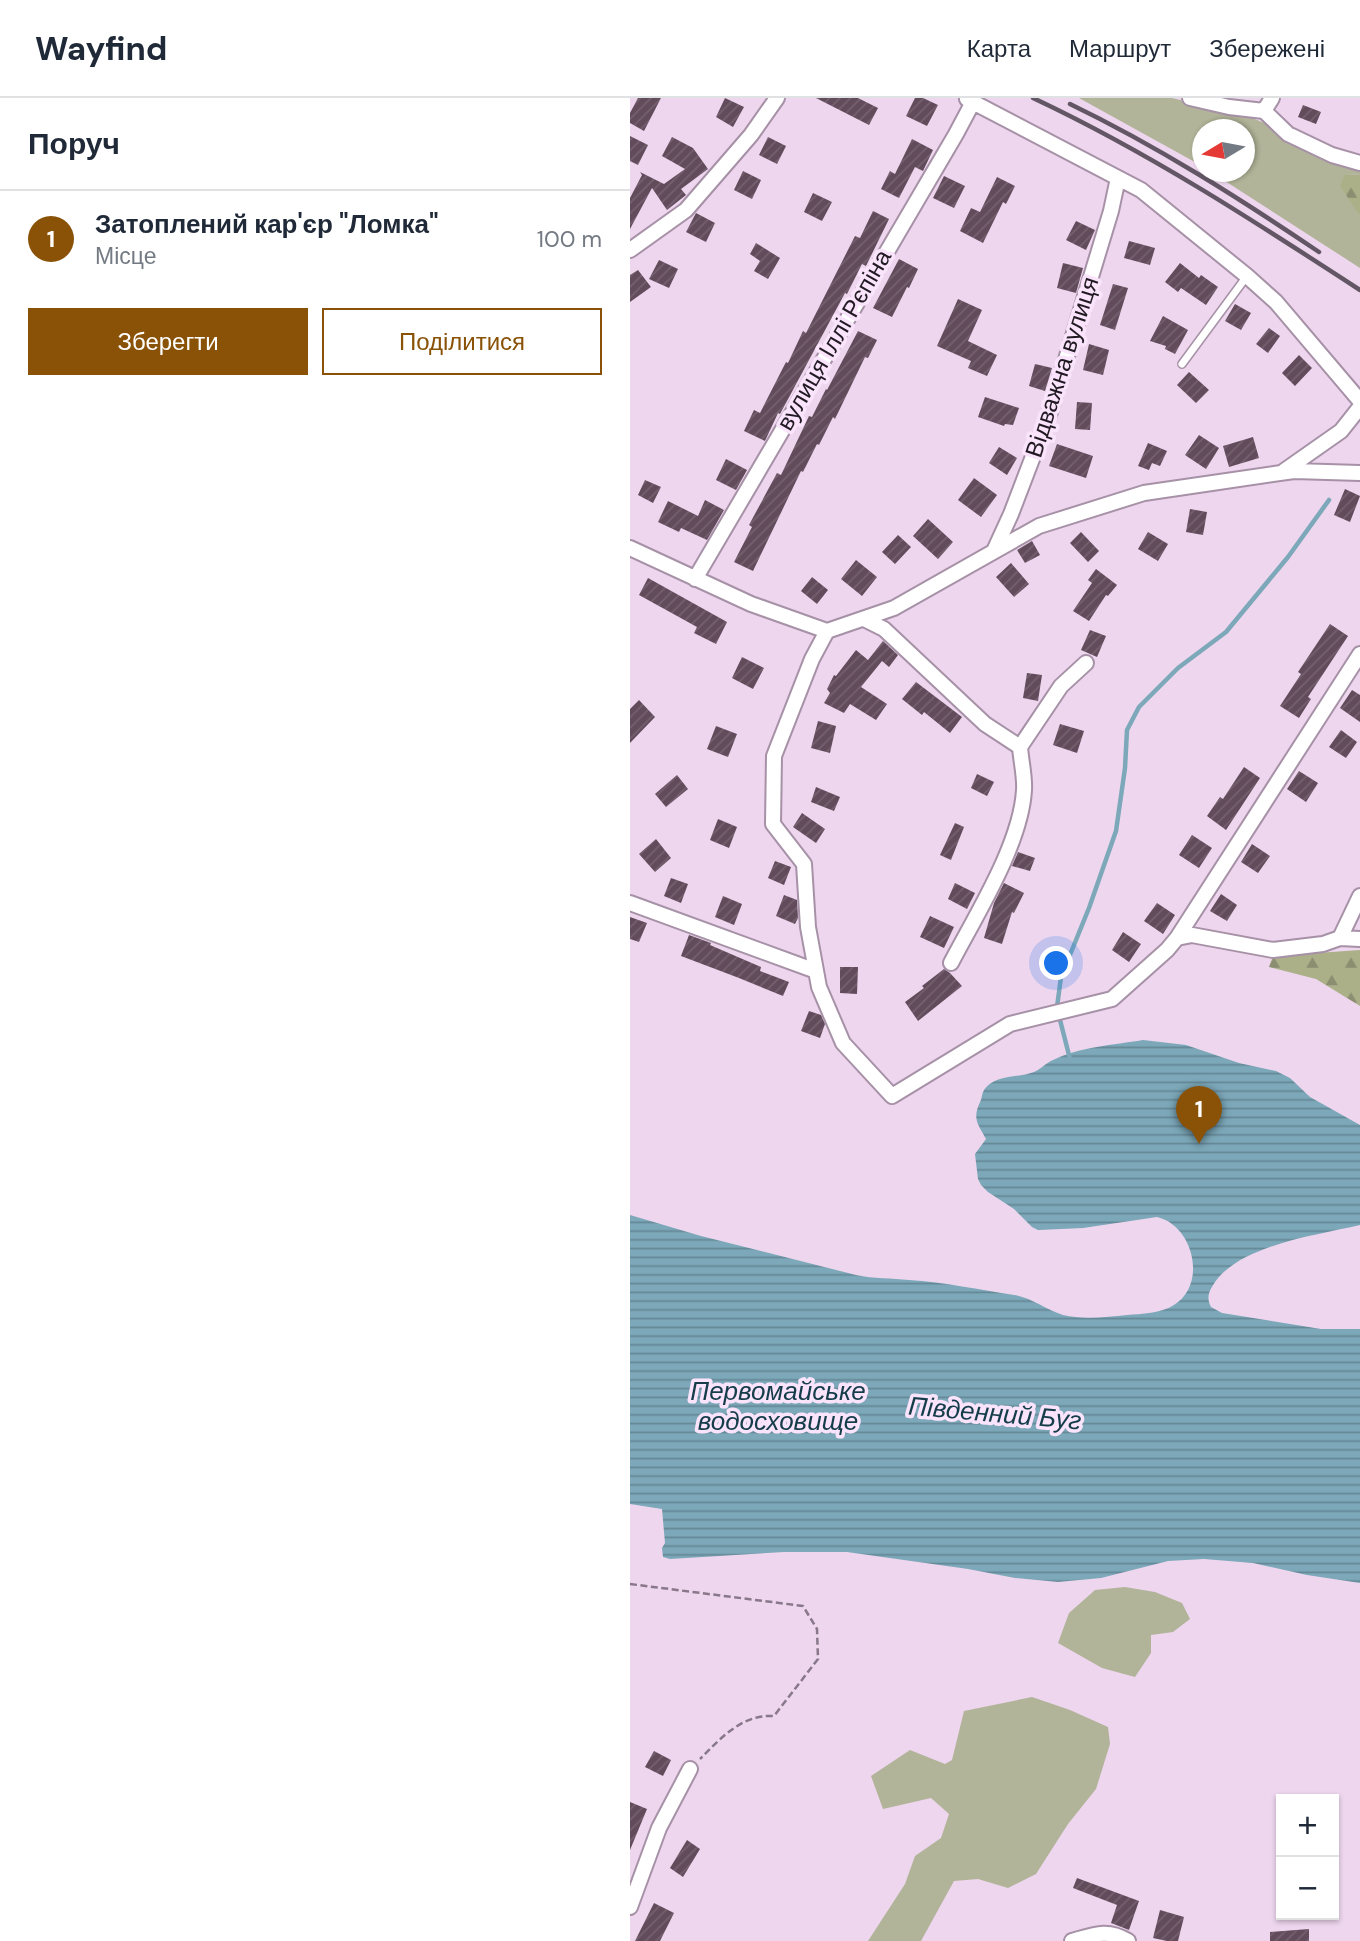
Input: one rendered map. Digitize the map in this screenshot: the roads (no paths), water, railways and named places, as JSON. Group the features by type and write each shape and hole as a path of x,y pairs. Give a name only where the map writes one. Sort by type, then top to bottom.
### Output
{"street":[{"path":"630,250 686,210 751,135 777,98"},
{"path":"1190,98 1229,107 1268,104 1288,134 1332,155 1360,163"},
{"path":"969,100 1141,190 1276,302 1360,401"},
{"name":"вулиця Іллі Рєпіна","path":"695,579 949,146 969,100"},
{"name":"Відважна вулиця","path":"994,552 1050,412 1111,211 1118,178"},
{"path":"1283,472 1341,431 1360,407"},
{"path":"630,548 751,604 827,631 894,608 1039,526 1144,494 1283,472 1360,473"},
{"path":"864,619 884,629 985,724 1020,747"},
{"path":"827,631 812,659 774,756 773,824 804,864 808,927 819,987 843,1043 892,1097 1010,1024 1112,999 1167,950 1360,654"},
{"path":"951,963 1017,831 1025,789 1020,747 1061,686 1086,663"},
{"path":"1340,938 1360,896"},
{"path":"630,903 816,971"},
{"path":"1177,938 1192,935 1273,950 1323,944 1340,938 1360,939"},
{"path":"630,1907 659,1828 690,1769"},
{"path":"1072,1941 1097,1934 1115,1933 1128,1941"}],"lane":[{"path":"1182,364 1247,276"}],"water":[{"name":"Первомайське водосховище","path":"1143,1040 1186,1045 1239,1063 1276,1071 1290,1078 1310,1097 1360,1125 1360,1225 1261,1250 1227,1269 1215,1282 1208,1297 1211,1307 1222,1313 1321,1329 1360,1329 1360,1583 1253,1563 1204,1559 1168,1561 1101,1578 1058,1582 847,1552 784,1552 670,1559 663,1557 662,1548 665,1543 662,1509 630,1504 630,1215 856,1275 935,1282 1014,1295 1071,1317 1145,1314 1164,1310 1185,1296 1191,1284 1192,1256 1180,1231 1157,1217 1083,1228 1038,1230 981,1185 975,1154 986,1139 978,1124 977,1111 984,1090 994,1081 1034,1072 1050,1061 1074,1052"}],"waterway":[{"path":"1057,1007 1061,977 1116,831 1125,768 1127,730 1139,707 1178,668 1226,632 1288,557 1329,500"},
{"path":"1059,1016 1070,1059"}],"railway":[{"path":"1033,98 1159,164 1360,290"},
{"path":"1070,104 1197,174 1319,252"}],"place":[{"name":"Затоплений кар'єр \"Ломка\"","path":"1199,1144"}],"water label":[{"name":"Південний Буг","path":"995,1413"}]}
